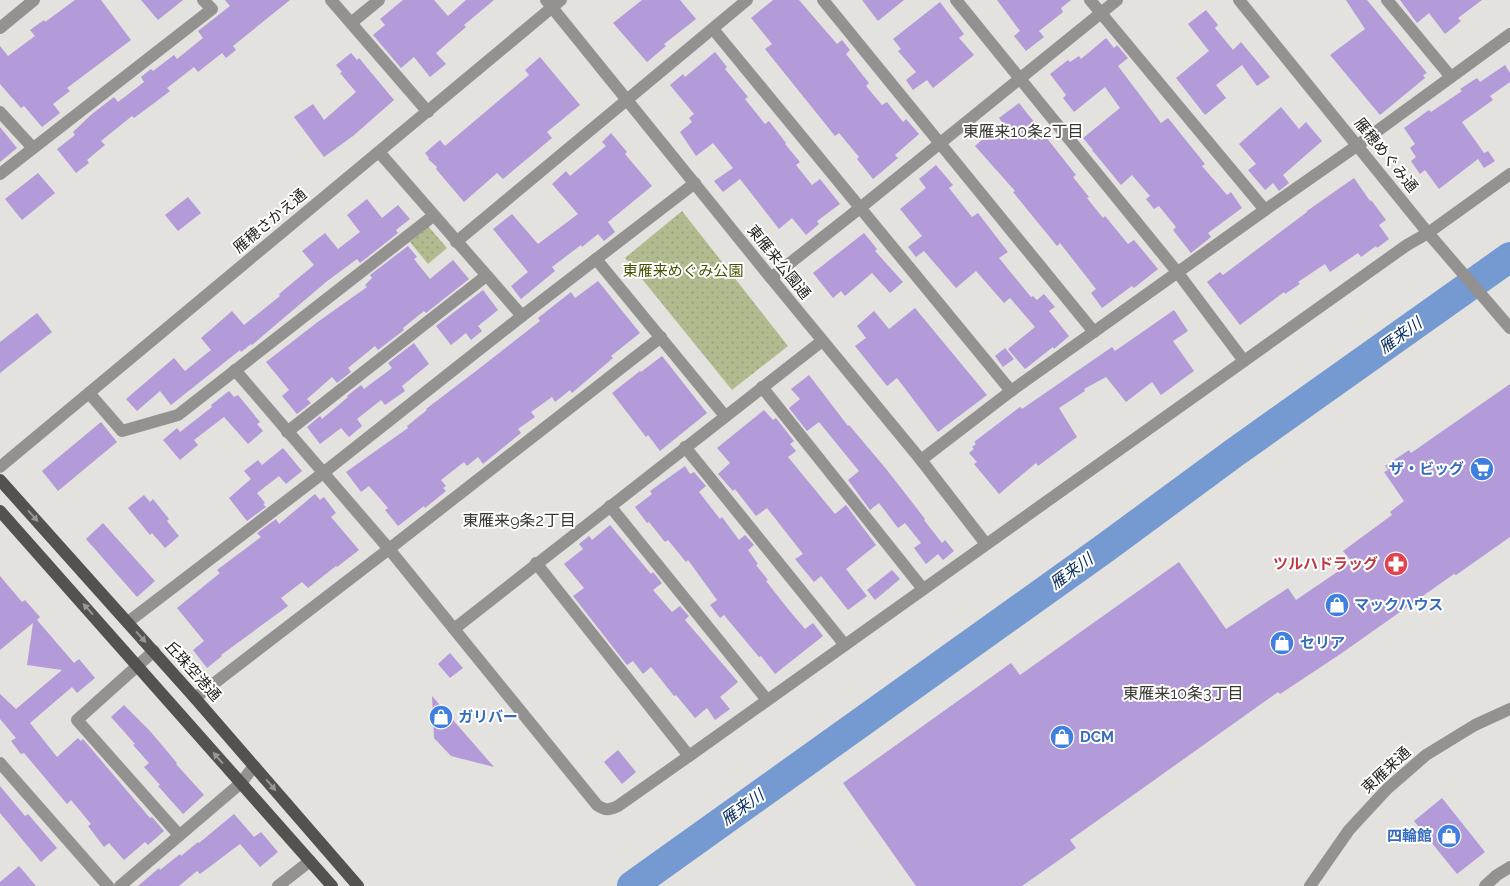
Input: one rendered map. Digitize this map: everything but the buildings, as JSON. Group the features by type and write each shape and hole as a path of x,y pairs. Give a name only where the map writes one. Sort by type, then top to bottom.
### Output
{"main road":[{"name":"丘珠空港通","path":"0,480 154,651 358,886"},
{"path":"0,510 332,886"}],"street":[{"path":"0,28 34,0"},
{"path":"0,174 212,9 204,0"},
{"path":"331,0 428,112"},
{"path":"351,23 379,0"},
{"path":"456,242 747,0"},
{"path":"823,0 1094,332"},
{"path":"956,0 1178,273 1244,361"},
{"path":"1090,0 1265,210"},
{"path":"771,278 1117,0"},
{"name":"雁穂めぐみ通","path":"1239,0 1428,233 1510,328"},
{"path":"1387,0 1451,77"},
{"name":"東雁来公園通","path":"553,2 627,100 921,460 986,544"},
{"name":"雁穂さかえ通","path":"0,467 428,112 553,2"},
{"path":"713,29 1011,391"},
{"path":"921,460 1011,391 1358,145 1510,34"},
{"path":"0,112 33,148"},
{"path":"379,152 522,316"},
{"path":"235,370 389,549 597,805 609,810 618,806 689,756 1407,245 1428,233 1510,174"},
{"path":"128,622 695,183"},
{"path":"89,392 122,431 178,415 433,216"},
{"path":"596,259 726,416"},
{"path":"288,432 486,276"},
{"path":"195,698 661,337"},
{"path":"454,629 822,341"},
{"path":"762,387 923,589"},
{"path":"685,447 845,645"},
{"path":"610,506 767,700"},
{"path":"536,564 689,756"},
{"path":"154,651 77,720 179,835"},
{"name":"東雁来通","path":"1310,886 1349,830 1387,789 1426,755 1475,726 1510,709"},
{"path":"0,762 108,886"},
{"path":"120,886 241,783 254,766"},
{"path":"278,886 310,862"},
{"path":"1485,886 1510,867"}],"green space":[{"name":"東雁来めぐみ公園","path":"682,211 788,346 732,390 625,258"},
{"path":"428,226 447,248 428,264 410,242"}],"waterway":[{"name":"雁来川","path":"632,886 1510,257"}],"place":[{"name":"ザ・ビッグ","path":"1482,469"},
{"name":"ツルハドラッグ","path":"1396,564"},
{"name":"マックハウス","path":"1337,605"},
{"name":"セリア","path":"1282,643"},
{"name":"ガリバー","path":"441,717"},
{"name":"DCM","path":"1062,737"},
{"name":"四輪館","path":"1449,836"}],"district":[{"name":"東雁来10条2丁目","path":"1023,131"},
{"name":"東雁来9条2丁目","path":"519,520"},
{"name":"東雁来10条3丁目","path":"1183,693"}]}
